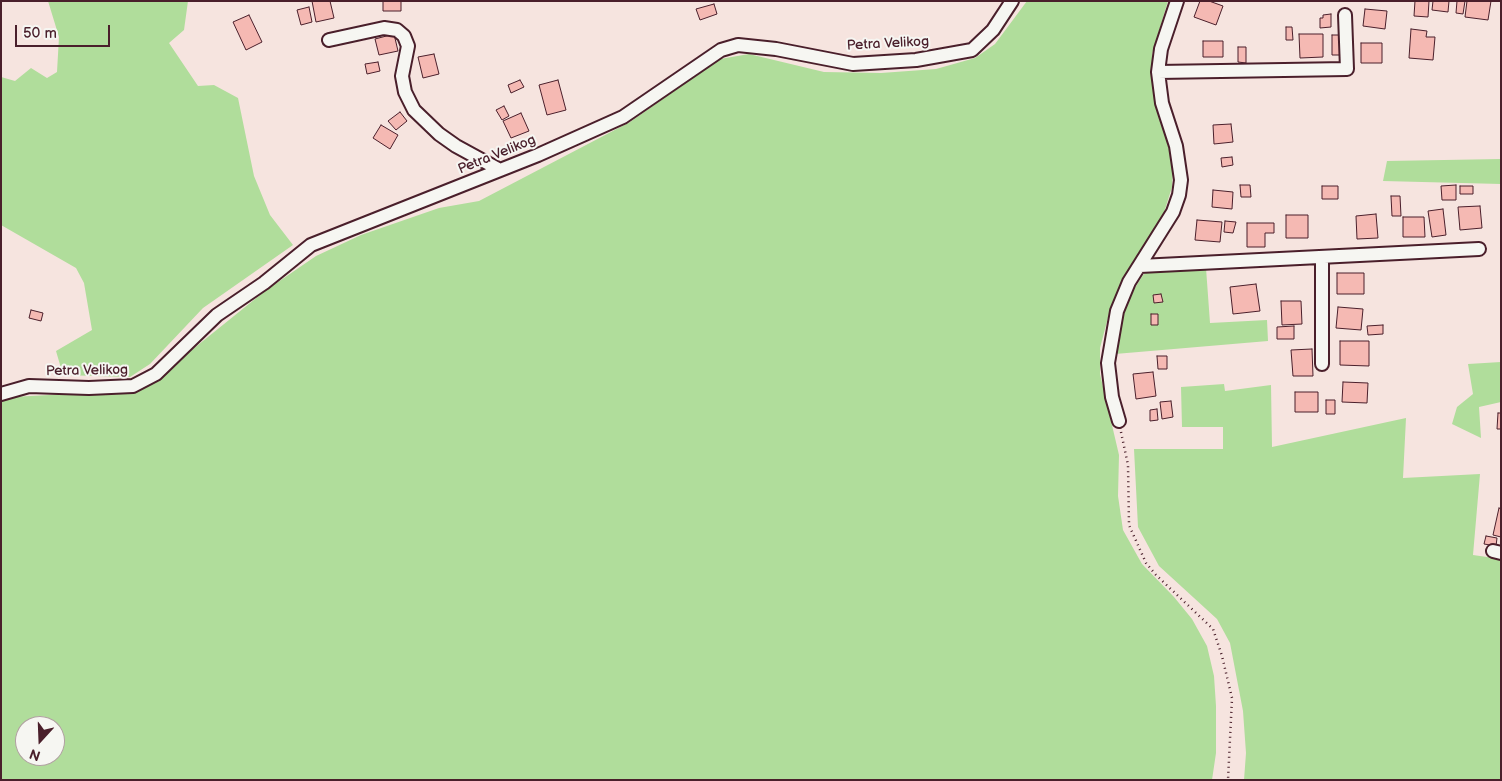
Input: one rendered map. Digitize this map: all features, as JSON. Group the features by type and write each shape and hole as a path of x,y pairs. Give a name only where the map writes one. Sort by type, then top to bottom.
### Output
{"street":[{"name":"Petra Velikog","path":"1,394 30,386 89,388 133,386 156,374 217,315 264,282 311,245 500,170 623,117 721,50 738,45 853,64 916,60 972,50 992,30 1012,1"},
{"path":"1119,420 1109,379 1108,363 1117,311 1129,282 1173,212 1181,180 1176,146 1162,103 1158,72 1161,49 1177,1"},
{"path":"1158,72 1346,69 1345,15"},
{"path":"329,40 384,28 397,30 404,36 408,46 402,76 405,92 414,110 456,146 500,170"},
{"path":"1140,266 1479,249"},
{"path":"1322,257 1322,364"}],"path":[{"path":"1119,420 1128,466 1129,525 1146,562 1156,575 1213,629 1222,656 1232,698 1228,780"}],"green space":[{"path":"48,1 188,1 184,30 169,43 198,86 214,85 238,98 254,176 270,215 293,245 203,308 150,364 130,377 63,375 56,351 92,330 84,283 76,268 1,225 1,77 15,81 31,68 47,78 57,72 59,37"},
{"path":"1027,1 1168,1 1152,54 1155,97 1173,165 1172,187 1162,219 1127,272 1110,310 1100,348 1100,374 1119,455 1118,496 1123,530 1142,564 1192,619 1207,646 1214,676 1216,706 1216,753 1212,780 1,780 1,401 12,397 105,392 157,378 265,291 316,256 361,235 439,208 479,201 630,122 720,59 749,54 824,72 881,73 936,69 975,58 995,44"},
{"path":"1501,159 1501,184 1383,181 1387,161"},
{"path":"1206,268 1210,323 1267,320 1268,341 1115,354 1120,312 1143,275 1149,271"},
{"path":"1501,362 1501,402 1479,407 1481,438 1452,424 1457,407 1473,394 1468,364"},
{"path":"1224,384 1225,391 1271,385 1272,447 1406,418 1403,478 1480,474 1473,555 1501,559 1501,780 1244,780 1246,753 1243,711 1230,643 1217,619 1159,566 1138,527 1134,449 1223,449 1223,427 1182,427 1181,387"}],"building":[{"path":"312,1 330,1 334,18 316,22"},
{"path":"383,1 401,1 401,11 383,11"},
{"path":"1200,1 1209,1 1223,6 1216,25 1194,17"},
{"path":"1415,1 1429,1 1428,17 1414,16"},
{"path":"1433,1 1449,1 1448,12 1432,10"},
{"path":"1457,1 1465,1 1463,14 1456,13"},
{"path":"1467,1 1491,1 1488,20 1465,17"},
{"path":"714,4 717,14 700,20 696,9"},
{"path":"309,7 312,22 301,25 297,10"},
{"path":"1365,9 1387,11 1385,29 1363,26"},
{"path":"1331,14 1331,27 1320,28 1320,18 1323,18 1323,15"},
{"path":"249,15 262,42 246,50 233,22"},
{"path":"1286,27 1292,27 1293,40 1286,40"},
{"path":"1411,29 1427,31 1426,37 1435,37 1433,60 1409,58"},
{"path":"394,34 398,51 379,55 375,39"},
{"path":"1299,34 1323,34 1323,57 1300,58"},
{"path":"1332,35 1342,35 1341,55 1332,55"},
{"path":"1203,41 1223,41 1223,57 1203,57"},
{"path":"1361,43 1382,43 1382,63 1361,63"},
{"path":"1238,47 1246,47 1246,63 1238,62"},
{"path":"434,54 439,74 423,78 418,57"},
{"path":"378,62 380,71 367,74 365,64"},
{"path":"520,80 524,87 511,93 508,85"},
{"path":"558,80 566,110 547,115 539,85"},
{"path":"504,106 509,116 502,120 496,110"},
{"path":"400,112 407,121 396,130 388,121"},
{"path":"521,113 529,131 511,138 503,121"},
{"path":"1231,124 1233,142 1214,144 1213,125"},
{"path":"381,125 398,135 390,149 373,138"},
{"path":"1232,157 1233,165 1222,167 1221,158"},
{"path":"1240,185 1250,185 1251,197 1241,197"},
{"path":"1456,185 1456,200 1442,200 1441,186"},
{"path":"1322,186 1338,186 1338,199 1322,199"},
{"path":"1460,186 1473,186 1473,194 1460,194"},
{"path":"1213,190 1233,192 1232,209 1212,207"},
{"path":"1391,196 1400,196 1401,216 1392,216"},
{"path":"1480,206 1482,228 1460,230 1458,207"},
{"path":"1443,209 1446,235 1432,237 1428,211"},
{"path":"1376,214 1378,238 1357,239 1356,216"},
{"path":"1286,215 1308,215 1308,238 1286,238"},
{"path":"1403,217 1424,217 1425,237 1403,237"},
{"path":"1197,220 1222,222 1220,242 1195,240"},
{"path":"1225,221 1236,222 1233,233 1224,232"},
{"path":"1247,223 1274,223 1274,233 1265,233 1265,247 1247,247"},
{"path":"1337,273 1364,273 1364,294 1337,294"},
{"path":"1256,284 1260,311 1233,314 1230,287"},
{"path":"1161,294 1163,302 1154,303 1153,295"},
{"path":"1281,301 1301,301 1302,324 1282,325"},
{"path":"1338,307 1363,309 1361,330 1336,328"},
{"path":"31,310 43,313 41,321 29,318"},
{"path":"1151,314 1158,314 1158,325 1151,325"},
{"path":"1383,325 1383,334 1368,335 1367,326"},
{"path":"1294,326 1294,339 1277,339 1277,327"},
{"path":"1340,341 1369,341 1369,366 1340,365"},
{"path":"1312,349 1313,376 1293,376 1291,350"},
{"path":"1157,356 1167,356 1167,369 1158,369"},
{"path":"1153,372 1156,396 1136,399 1133,374"},
{"path":"1343,382 1368,383 1367,403 1342,402"},
{"path":"1295,392 1318,392 1318,412 1295,412"},
{"path":"1326,400 1335,400 1335,414 1326,414"},
{"path":"1171,401 1173,417 1162,419 1160,402"},
{"path":"1157,409 1158,420 1150,421 1150,410"},
{"path":"1498,413 1501,413 1501,429 1497,429"},
{"path":"1499,508 1501,509 1501,537 1493,535"},
{"path":"1486,536 1497,538 1496,546 1484,544"}]}
